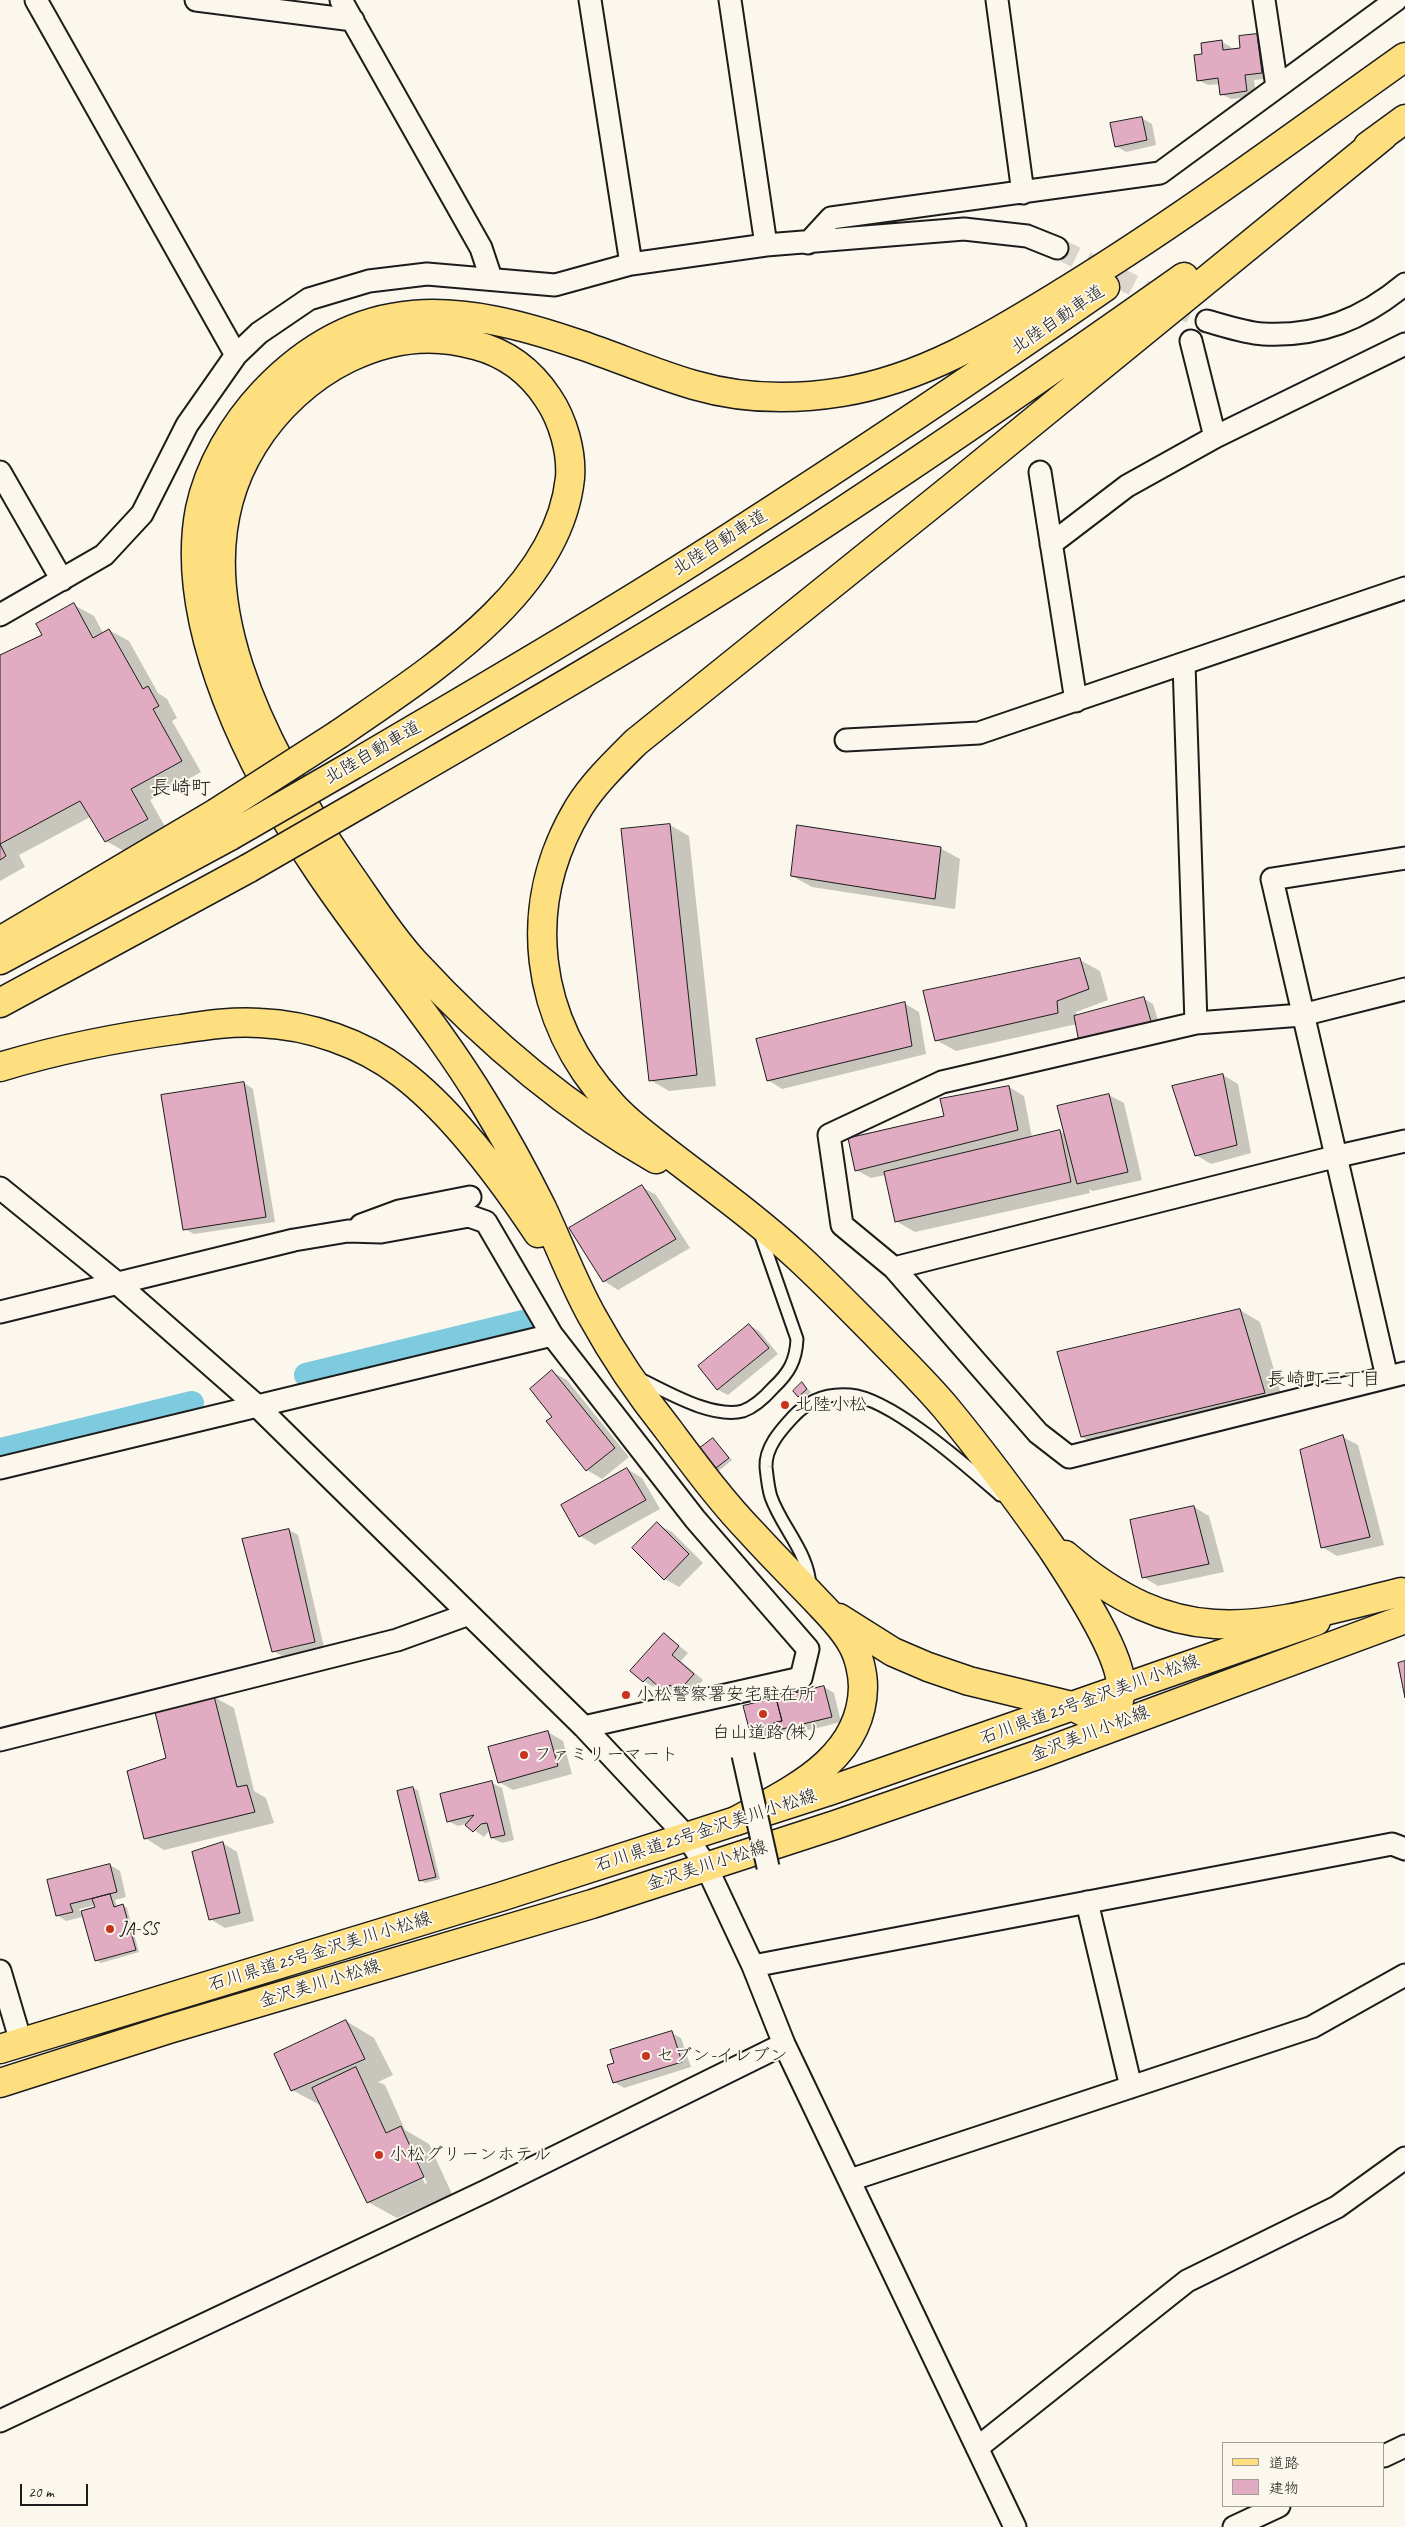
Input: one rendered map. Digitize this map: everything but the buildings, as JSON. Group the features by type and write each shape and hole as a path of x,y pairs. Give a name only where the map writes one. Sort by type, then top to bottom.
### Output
{"main road":[{"path":"588,1310 541,1206 481,1098 443,1040 354,920 306,851 255,759 227,698 212,654 200,604 196,555 203,501 213,468 235,428 269,388 291,367 324,344 368,324 399,316 442,312 489,318 531,329 699,387 750,396 798,398 846,392 892,380 940,363 985,340 1113,262 1198,205 1405,57"},
{"name":"北陸自動車道","path":"0,960 223,825 353,764 563,641 731,537 915,417 1112,282 1405,71"},
{"name":"北陸自動車道","path":"0,1003 249,868 555,691 750,571 888,481 1131,314 1405,119"},
{"path":"810,1594 865,1636 902,1655 969,1681 1072,1706 1111,1726 1122,1688 1114,1660 1102,1632 1084,1598 1034,1524 946,1408 922,1380 797,1256 643,1133 612,1105 587,1073 565,1034 549,992 542,952 542,913 550,872 563,839 580,806 607,771 662,720 953,487 1383,136"},
{"path":"0,941 223,825 338,734 464,643 503,606 531,572 552,539 565,508 570,474 567,442 556,410 539,384 515,363 489,349 461,341 428,338 395,341 369,349 330,368 299,390 275,415 254,443 236,475 225,511 221,546 222,586 228,629 240,671 277,756 332,850 410,958 491,1039 551,1090 622,1140 723,1196"},
{"path":"0,1067 90,1044 219,1024 261,1022 297,1028 336,1038 372,1054 401,1073 431,1100 497,1175 521,1208 588,1310 625,1372 747,1529 837,1622 852,1644 860,1667 862,1682 860,1712 850,1734 837,1755 818,1774 736,1821"},
{"path":"1034,1524 1061,1551 1110,1590 1164,1616 1190,1622 1255,1625 1301,1617 1403,1591"},
{"name":"石川県道25号金沢美川小松線","path":"10,2045 490,1900 687,1837 925,1759 1122,1688 1403,1591"},
{"name":"金沢美川小松線","path":"0,2083 169,2029 592,1904 936,1791 1405,1619"}],"street":[{"path":"36,0 236,355"},
{"path":"196,0 353,20"},
{"path":"342,0 481,248 491,278"},
{"path":"590,0 632,264"},
{"path":"730,0 766,245"},
{"path":"997,0 1023,193"},
{"path":"1264,0 1277,87"},
{"path":"808,243 831,218 1160,173 1396,0"},
{"path":"0,615 104,555 142,514 186,424 236,355 259,333 309,300 369,281 427,274 555,285 632,264 766,245 964,229 1027,236 1057,248"},
{"path":"1207,322 1262,334 1305,333 1345,323 1387,299 1405,284"},
{"path":"1191,341 1214,437"},
{"path":"1051,544 1127,486 1214,437 1405,344"},
{"path":"0,472 62,580"},
{"path":"1040,472 1076,701"},
{"path":"846,740 979,733 1405,588"},
{"path":"1184,664 1196,1023"},
{"path":"1405,858 1272,879 1302,1014 1334,1157 1396,1375 1069,1457 1038,1432 894,1268 842,1225 828,1135 942,1082 1196,1023 1302,1014 1405,989"},
{"path":"894,1268 1334,1157 1405,1141"},
{"path":"0,1188 117,1283 256,1405 584,1727 687,1837 706,1866 753,1966 784,2044 1015,2527"},
{"path":"0,1312 294,1240 348,1230 399,1211 470,1197"},
{"path":"348,1230 381,1232 469,1216 486,1222 552,1335 695,1519 808,1649 801,1678 584,1727"},
{"path":"0,1468 552,1335"},
{"path":"0,1740 397,1640 469,1614"},
{"path":"743,1755 768,1867"},
{"path":"753,1966 1392,1844 1405,1849"},
{"path":"1087,1902 1131,2087"},
{"path":"0,1971 10,2045"},
{"path":"850,2180 1312,2027 1405,1976"},
{"path":"0,2421 476,2195 784,2044"},
{"path":"978,2448 1187,2281 1337,2207 1405,2158"},
{"path":"1385,2456 1405,2446"},
{"path":"1234,2527 1277,2507"}],"lane":[{"path":"625,1372 706,1408 732,1412 753,1406 786,1376 797,1357 797,1339 756,1222"},
{"path":"810,1594 809,1575 803,1558 771,1496 766,1465 773,1441 787,1423 800,1409 822,1396 850,1395 868,1399 904,1420 944,1447 1034,1524"}],"waterway":[{"path":"306,1375 523,1322"},
{"path":"0,1450 192,1403"}],"tunnel":[{"path":"1057,248 1207,321"}],"place":[{"name":"北陸小松","path":"785,1405"},
{"name":"小松警察署安宅駐在所","path":"626,1695"},
{"name":"白山道路(株)","path":"763,1714"},
{"name":"ファミリーマート","path":"524,1755"},
{"name":"JA-SS","path":"110,1929"},
{"name":"セブン-イレブン","path":"646,2056"},
{"name":"小松グリーンホテル","path":"379,2155"}],"district":[{"name":"長崎町","path":"181,789"},
{"name":"長崎町三丁目","path":"1324,1380"}]}
